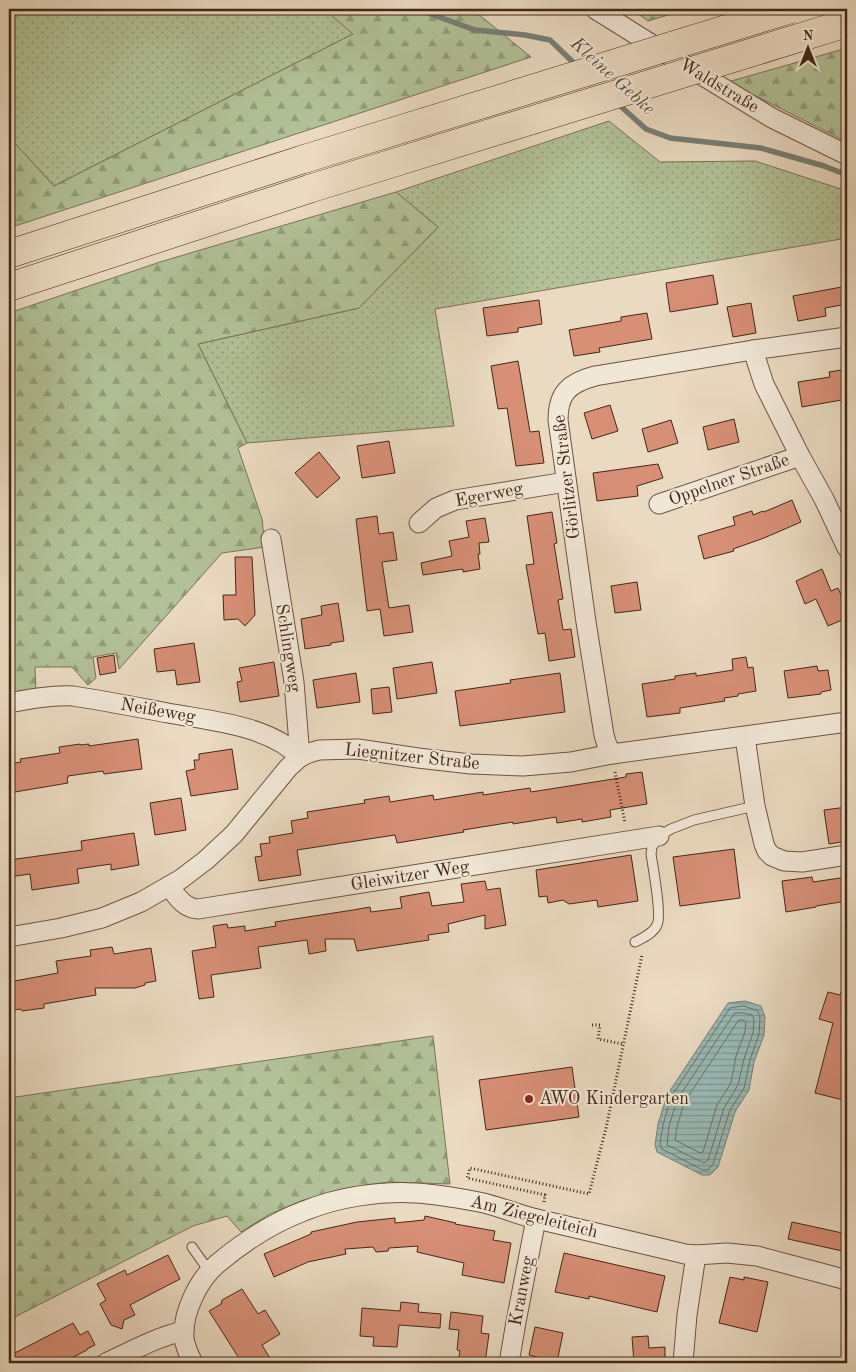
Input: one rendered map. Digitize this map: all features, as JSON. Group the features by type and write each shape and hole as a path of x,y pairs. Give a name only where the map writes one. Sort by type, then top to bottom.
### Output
{"highway":[{"path":"9,254 304,159 791,9"},
{"path":"9,287 312,188 847,23"}],"street":[{"name":"Waldstraße","path":"595,9 772,118 847,155"},
{"name":"Görlitzer Straße","path":"612,754 604,735 586,622 558,420 560,401 570,388 584,379 595,376 753,350 847,337"},
{"path":"753,350 764,384 824,499 847,548"},
{"name":"Oppelner Straße","path":"659,504 800,456"},
{"name":"Egerweg","path":"419,523 436,508 454,500 566,482"},
{"name":"Schlingweg","path":"271,539 294,682 300,757"},
{"name":"Neißeweg","path":"9,703 41,697 74,696 175,714 252,730 284,744 300,757"},
{"name":"Liegnitzer Straße","path":"9,937 61,928 102,918 135,905 194,871 234,834 288,768 309,752 345,748 449,762 509,766 571,762 612,754 847,722"},
{"path":"745,736 755,806 767,851 772,856 784,861 802,862 847,855"},
{"name":"Gleiwitzer Weg","path":"169,886 181,902 192,909 198,909 659,836"},
{"name":"Am Ziegeleiteich","path":"184,1331 193,1297 204,1277 230,1254 251,1239 270,1227 303,1211 327,1203 368,1195 392,1193 434,1195 481,1203 539,1220 685,1254 696,1255 726,1252 757,1256 847,1280"},
{"name":"Kranweg","path":"510,1363 516,1322 539,1220"},
{"path":"683,1363 687,1315 696,1255"},
{"path":"106,1363 163,1336 184,1331 186,1348 193,1363"}],"lane":[{"path":"635,942 653,931 658,925 659,919 651,854 652,846 659,836 694,820 755,806"},
{"path":"192,1247 209,1271"}],"path":[{"path":"612,754 629,841"},
{"path":"539,1220 545,1195 467,1178 470,1168 589,1194 606,1128 641,956 648,934"},
{"path":"592,1025 600,1025 598,1039 623,1044"}],"green space":[{"path":"9,9 324,9 353,34 54,186 9,137"},
{"path":"324,9 472,9 531,57 9,228 9,137 54,186 353,34"},
{"path":"642,9 688,9 648,21 637,13"},
{"path":"847,48 847,142 728,82"},
{"path":"609,121 660,162 755,161 847,191 847,238 435,309 454,426 247,443 198,344 359,308 438,227 396,192"},
{"path":"396,192 438,227 359,308 198,344 247,443 238,448 262,519 265,547 222,553 119,669 116,653 93,657 96,678 88,685 72,667 35,667 36,692 9,698 9,313 160,262"},
{"path":"433,1036 450,1184 389,1182 346,1188 301,1201 270,1214 241,1232 227,1216 193,1226 9,1320 9,1098"}],"water":[{"path":"745,1001 761,1006 765,1017 764,1035 754,1062 749,1090 735,1112 718,1167 710,1175 702,1175 657,1152 655,1145 658,1124 667,1095 728,1003"}],"building":[{"path":"713,275 718,304 670,312 666,283"},
{"path":"847,286 847,304 825,308 826,316 798,321 793,296"},
{"path":"539,300 542,324 518,328 518,332 487,336 483,308"},
{"path":"751,303 756,333 733,337 727,307"},
{"path":"647,313 652,339 599,348 600,352 574,356 569,330 621,321 621,317"},
{"path":"518,361 530,432 539,431 544,463 516,466 507,408 498,409 491,366"},
{"path":"847,369 847,399 802,407 798,382 830,377 829,372"},
{"path":"610,405 618,431 592,439 584,413"},
{"path":"734,419 739,442 708,450 703,427"},
{"path":"671,420 678,443 648,452 642,429"},
{"path":"389,441 395,473 362,478 357,446"},
{"path":"319,452 340,478 317,498 295,473"},
{"path":"658,464 663,478 637,486 638,496 597,501 593,473"},
{"path":"792,500 801,522 733,549 734,551 704,559 698,536 735,525 733,517 752,511 753,515 764,512"},
{"path":"552,512 557,543 554,544 563,599 558,600 563,630 571,629 575,657 549,661 545,633 538,634 526,565 534,564 527,516"},
{"path":"377,516 379,534 393,532 397,560 382,562 389,608 409,605 413,632 384,636 380,609 367,611 356,519"},
{"path":"485,518 489,542 479,543 480,569 463,572 463,569 423,575 421,563 452,556 449,541 469,537 466,521"},
{"path":"235,557 252,557 255,615 245,626 238,619 224,620 223,595 236,595"},
{"path":"822,569 831,591 838,588 847,609 847,618 828,626 816,599 805,604 796,581"},
{"path":"637,582 641,610 615,613 611,586"},
{"path":"338,603 344,641 305,649 301,619 322,615 321,606"},
{"path":"194,643 200,682 177,685 175,670 157,672 154,649"},
{"path":"114,655 116,672 100,675 97,658"},
{"path":"746,657 748,668 753,667 756,691 724,698 725,701 680,708 680,713 647,717 642,684 675,679 675,676 696,673 696,676 733,670 732,659"},
{"path":"274,662 279,696 240,702 237,682 242,681 239,668"},
{"path":"432,662 437,693 397,699 393,668"},
{"path":"817,666 818,671 828,670 831,690 821,692 821,694 788,698 784,671"},
{"path":"356,673 360,702 317,708 313,680"},
{"path":"560,673 565,712 460,726 455,691 511,683 510,680"},
{"path":"389,687 392,712 373,714 371,689"},
{"path":"138,739 142,769 104,774 103,771 68,776 68,783 9,793 9,764 21,762 20,759 60,753 59,747 80,744 89,744 89,746"},
{"path":"232,749 238,789 191,796 186,771 195,769 194,760 199,760 199,754"},
{"path":"642,772 647,804 610,810 611,817 582,822 582,819 557,823 556,817 463,830 464,832 397,843 395,835 297,850 301,875 259,881 255,857 262,856 260,844 270,843 269,837 293,833 291,821 308,818 307,812 365,803 364,800 389,796 390,802 433,795 434,800 483,792 483,795 530,788 531,792 626,777 626,774"},
{"path":"181,798 186,830 155,835 150,803"},
{"path":"847,807 847,841 829,844 824,810"},
{"path":"134,833 139,865 111,870 111,864 77,869 79,883 32,890 30,874 9,877 9,860 82,850 81,841"},
{"path":"734,849 740,898 680,906 673,857"},
{"path":"631,855 638,901 598,907 597,900 569,904 563,900 548,903 547,896 539,897 536,870"},
{"path":"812,877 813,882 847,877 847,901 786,912 782,881"},
{"path":"485,881 487,890 500,888 506,925 485,929 485,915 448,924 449,932 428,935 429,940 357,951 354,939 325,939 326,951 309,954 307,940 258,947 261,968 211,975 214,997 199,999 192,951 216,947 213,926 227,924 228,928 245,926 245,931 276,926 275,922 370,907 371,912 402,908 400,897 429,892 432,906 464,902 461,884"},
{"path":"112,947 114,954 151,948 156,981 145,983 145,985 135,988 95,988 96,995 44,1004 44,1008 22,1011 21,1009 14,1010 13,1006 9,1007 9,982 58,973 56,961 91,956 90,950"},
{"path":"842,990 847,990 847,1101 815,1093 833,1023 819,1019 828,992 840,995"},
{"name":"AWO Kindergarten","path":"572,1067 579,1117 486,1130 479,1080"},
{"path":"425,1216 455,1224 495,1231 493,1240 511,1243 504,1283 462,1275 464,1263 417,1252 418,1246 389,1248 388,1251 376,1252 373,1247 345,1249 346,1254 308,1262 274,1277 264,1254 311,1234 311,1232 357,1222 395,1218 395,1223 424,1220"},
{"path":"792,1222 847,1234 847,1252 788,1239"},
{"path":"564,1253 665,1276 657,1312 589,1296 589,1299 555,1292"},
{"path":"168,1255 180,1279 130,1305 135,1315 124,1320 122,1329 111,1325 100,1304 106,1300 97,1284 125,1270 127,1275"},
{"path":"730,1277 744,1280 744,1277 768,1282 757,1332 719,1323"},
{"path":"242,1289 258,1314 265,1310 280,1334 262,1345 273,1363 242,1363 209,1311 221,1304 222,1300"},
{"path":"401,1302 419,1304 418,1312 441,1314 440,1328 399,1325 397,1347 373,1346 374,1337 360,1336 362,1308 400,1311"},
{"path":"451,1312 483,1316 481,1333 489,1334 485,1363 458,1363 460,1351 457,1350 459,1330 449,1329"},
{"path":"73,1323 80,1335 88,1331 95,1345 62,1363 9,1363 9,1356"},
{"path":"535,1327 563,1333 557,1362 529,1355"},
{"path":"648,1336 649,1348 665,1347 665,1363 634,1363 632,1337"}],"waterway":[{"name":"Kleine Gebke","path":"417,9 475,30 525,35 550,40 577,66"},
{"name":"Kleine Gebke","path":"617,103 646,129 670,138 761,148 824,166 847,175"}],"place":[{"name":"AWO Kindergarten","path":"529,1099"}]}
